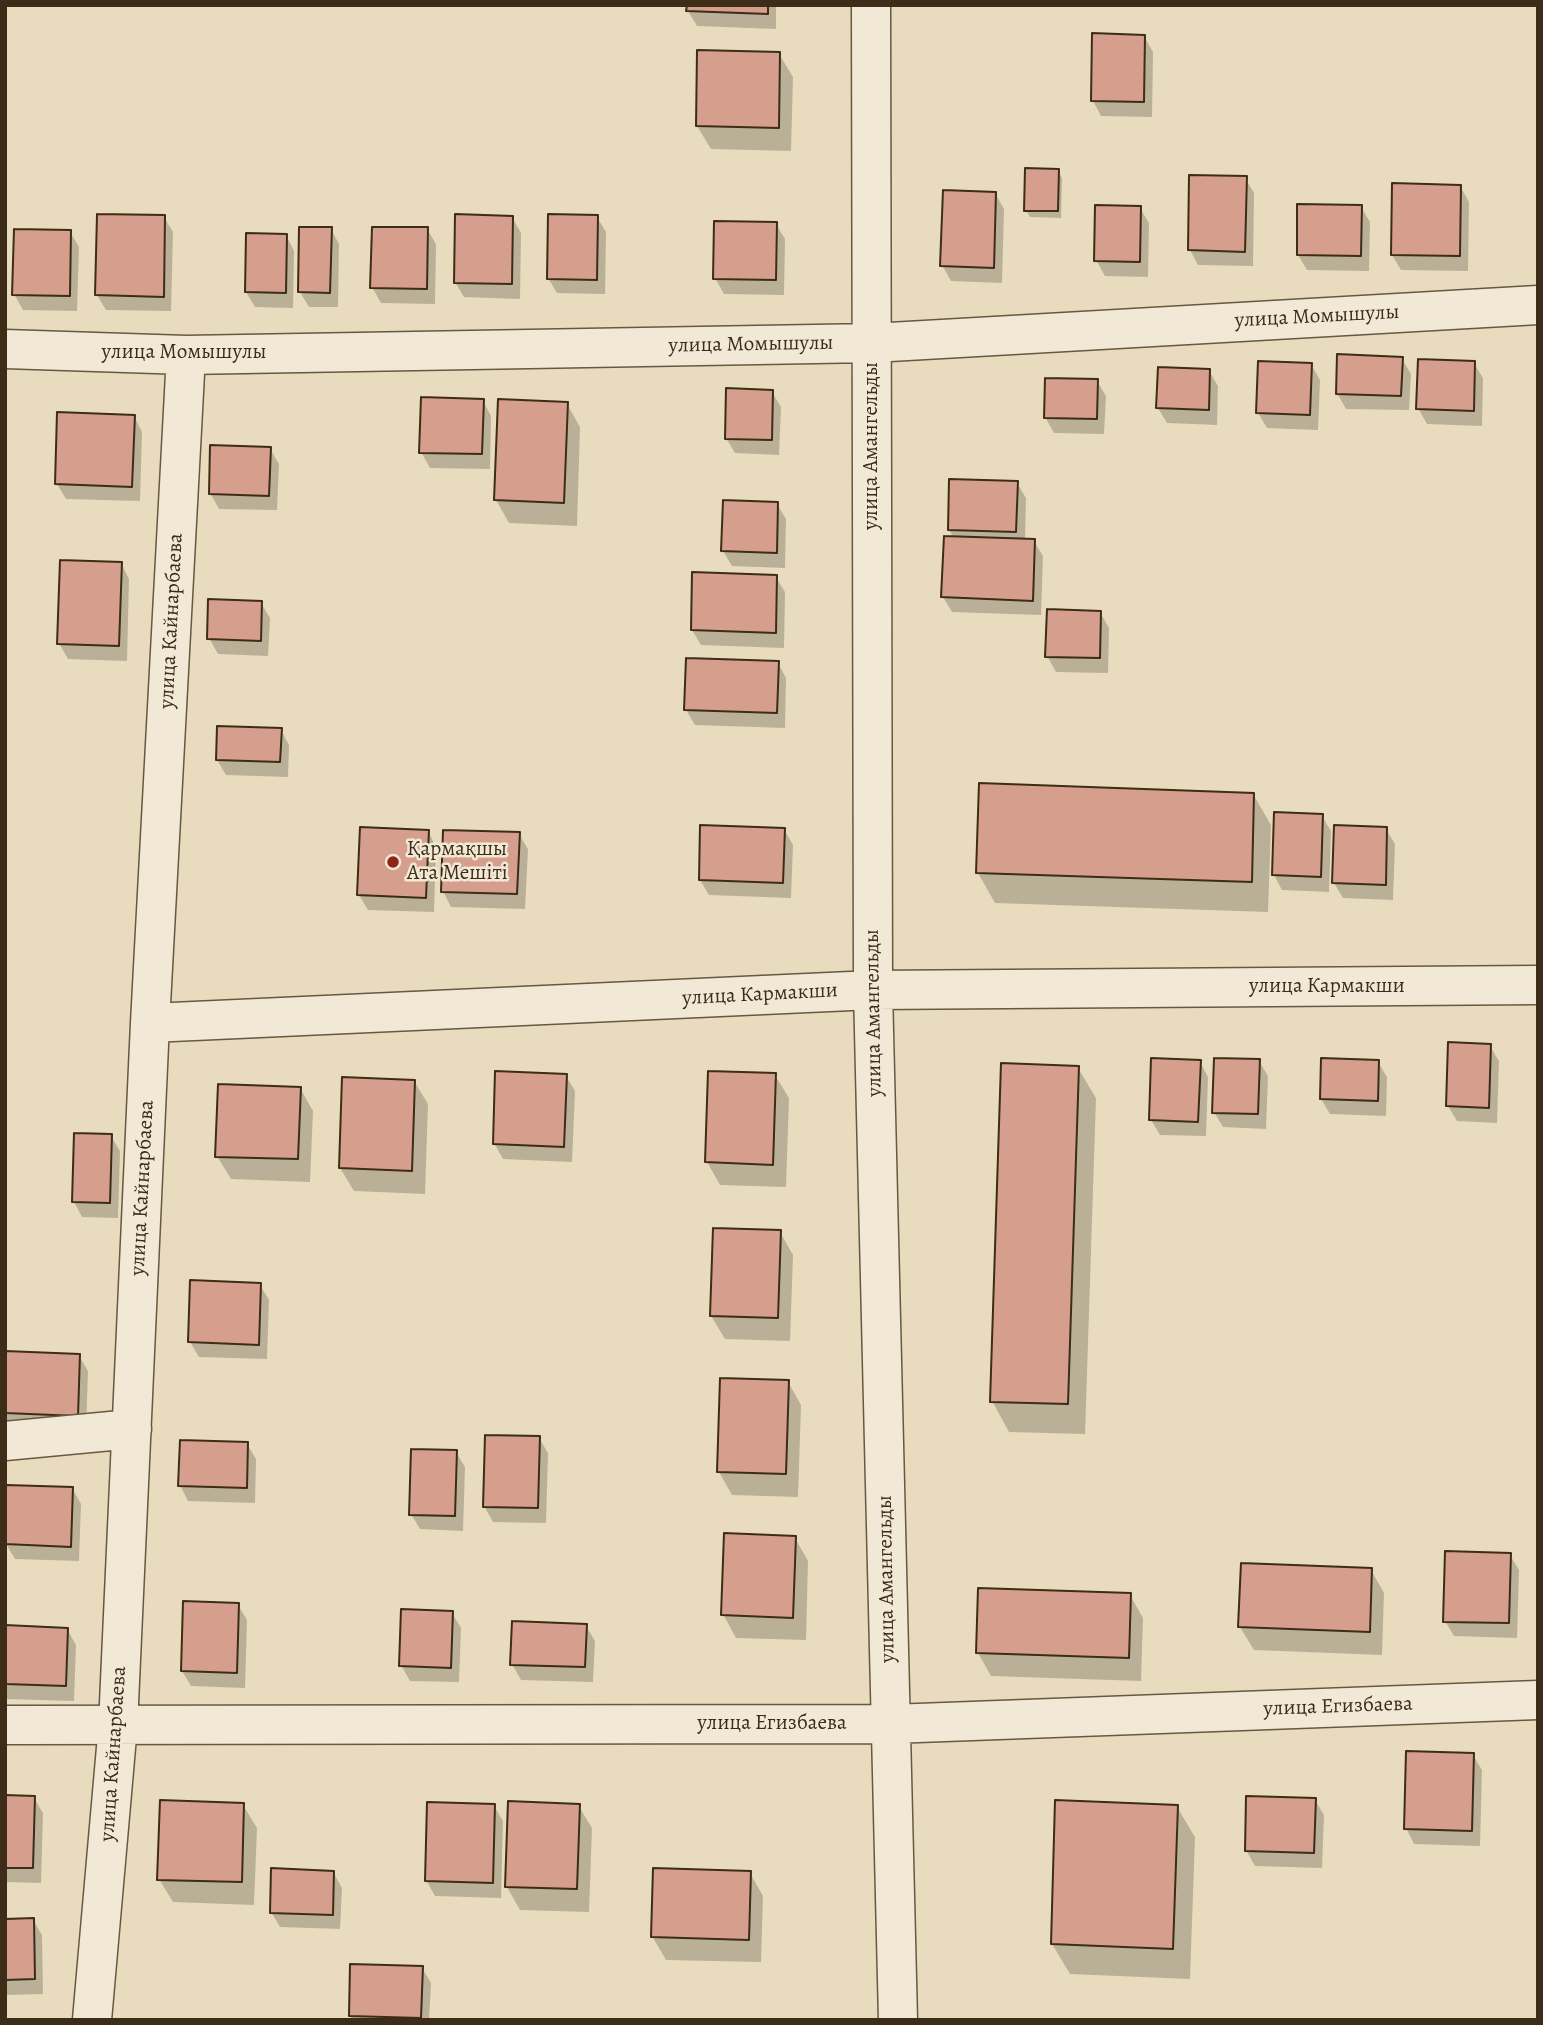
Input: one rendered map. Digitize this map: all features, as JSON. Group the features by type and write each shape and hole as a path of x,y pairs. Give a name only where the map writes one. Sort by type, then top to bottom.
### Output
{"street":[{"name":"улица Амангельды","path":"871,5 873,989 898,2020"},
{"name":"улица Момышулы","path":"5,349 186,355 872,342 1538,305"},
{"name":"улица Кайнарбаева","path":"92,2020 118,1725 150,1023 186,355"},
{"name":"улица Кармакши","path":"150,1023 873,989 1538,985"},
{"path":"5,1441 132,1429"},
{"name":"улица Егизбаева","path":"5,1725 891,1724 1538,1700"}],"building":[{"path":"687,5 768,5 768,14 686,11"},
{"path":"1092,33 1145,35 1144,102 1091,101"},
{"path":"697,50 780,52 779,128 696,126"},
{"path":"1025,168 1059,169 1058,211 1024,211"},
{"path":"1189,175 1247,176 1245,252 1188,250"},
{"path":"1392,183 1461,185 1460,256 1391,255"},
{"path":"943,190 996,192 994,268 940,266"},
{"path":"1297,204 1362,205 1361,256 1297,255"},
{"path":"1095,205 1141,206 1140,262 1094,261"},
{"path":"97,214 165,215 164,297 95,295"},
{"path":"455,214 513,216 512,284 454,283"},
{"path":"548,214 598,215 597,280 547,279"},
{"path":"714,221 777,222 776,280 713,279"},
{"path":"299,227 332,227 330,293 298,292"},
{"path":"372,227 428,227 427,289 370,288"},
{"path":"14,229 71,230 70,296 12,295"},
{"path":"246,233 287,234 286,293 245,292"},
{"path":"1337,354 1403,357 1401,396 1336,394"},
{"path":"1418,359 1475,361 1474,411 1416,409"},
{"path":"1258,361 1312,363 1310,415 1256,413"},
{"path":"1158,367 1210,369 1209,410 1156,408"},
{"path":"1045,378 1098,379 1097,419 1044,418"},
{"path":"726,388 773,390 772,440 725,439"},
{"path":"421,397 484,399 482,454 419,453"},
{"path":"498,399 568,402 564,503 494,500"},
{"path":"57,412 135,415 132,487 55,484"},
{"path":"210,445 271,447 269,496 209,494"},
{"path":"949,479 1018,481 1016,532 948,530"},
{"path":"723,500 778,502 777,553 721,551"},
{"path":"944,536 1035,539 1033,601 941,597"},
{"path":"60,560 122,562 119,646 57,644"},
{"path":"692,572 777,575 776,633 691,630"},
{"path":"208,599 262,601 261,641 207,639"},
{"path":"1047,609 1101,611 1100,658 1045,657"},
{"path":"686,658 779,661 777,713 684,710"},
{"path":"217,726 282,728 280,762 216,760"},
{"path":"979,783 1254,793 1252,882 976,873"},
{"path":"1274,812 1323,814 1321,877 1272,875"},
{"path":"700,825 785,828 783,883 699,880"},
{"path":"1334,825 1387,827 1386,885 1332,883"},
{"name":"Қармақшы Ата Мешіті","path":"360,827 429,830 426,898 357,895"},
{"path":"443,830 520,832 517,894 441,892"},
{"path":"1448,1042 1491,1044 1489,1108 1446,1106"},
{"path":"1151,1058 1201,1060 1198,1122 1149,1120"},
{"path":"1214,1058 1260,1059 1258,1114 1212,1113"},
{"path":"1321,1058 1379,1060 1378,1101 1320,1099"},
{"path":"1001,1063 1079,1066 1068,1404 990,1402"},
{"path":"495,1071 567,1074 564,1147 493,1144"},
{"path":"708,1071 776,1073 773,1165 705,1162"},
{"path":"342,1077 415,1080 412,1171 339,1168"},
{"path":"218,1084 301,1087 298,1159 215,1157"},
{"path":"74,1133 112,1134 110,1203 72,1202"},
{"path":"713,1228 781,1230 778,1318 710,1316"},
{"path":"190,1280 261,1283 259,1345 188,1342"},
{"path":"5,1351 80,1354 78,1416 5,1413"},
{"path":"720,1378 789,1380 786,1474 717,1472"},
{"path":"485,1435 540,1436 538,1508 483,1507"},
{"path":"180,1440 248,1442 247,1488 178,1486"},
{"path":"411,1449 457,1450 455,1516 409,1515"},
{"path":"6,1485 73,1487 71,1547 5,1544"},
{"path":"724,1533 796,1536 793,1618 721,1615"},
{"path":"1445,1551 1511,1553 1509,1623 1443,1622"},
{"path":"1241,1563 1372,1568 1370,1632 1238,1627"},
{"path":"978,1588 1131,1593 1129,1658 976,1653"},
{"path":"183,1601 239,1603 237,1673 181,1671"},
{"path":"401,1609 453,1611 451,1668 399,1666"},
{"path":"512,1621 587,1624 585,1667 510,1665"},
{"path":"5,1625 68,1628 66,1686 5,1684"},
{"path":"1406,1751 1474,1753 1472,1831 1404,1829"},
{"path":"5,1795 35,1796 33,1868 5,1868"},
{"path":"1246,1796 1316,1798 1314,1853 1245,1851"},
{"path":"160,1800 244,1803 242,1882 157,1880"},
{"path":"1055,1800 1178,1805 1173,1949 1051,1944"},
{"path":"508,1801 580,1804 577,1889 505,1887"},
{"path":"427,1802 495,1804 493,1883 425,1881"},
{"path":"271,1868 334,1871 333,1915 270,1913"},
{"path":"653,1868 751,1871 749,1940 651,1937"},
{"path":"34,1918 35,1979 5,1980 5,1919"},
{"path":"350,1964 423,1966 421,2018 349,2016"}],"place":[{"name":"Қармақшы Ата Мешіті","path":"393,862"}]}
